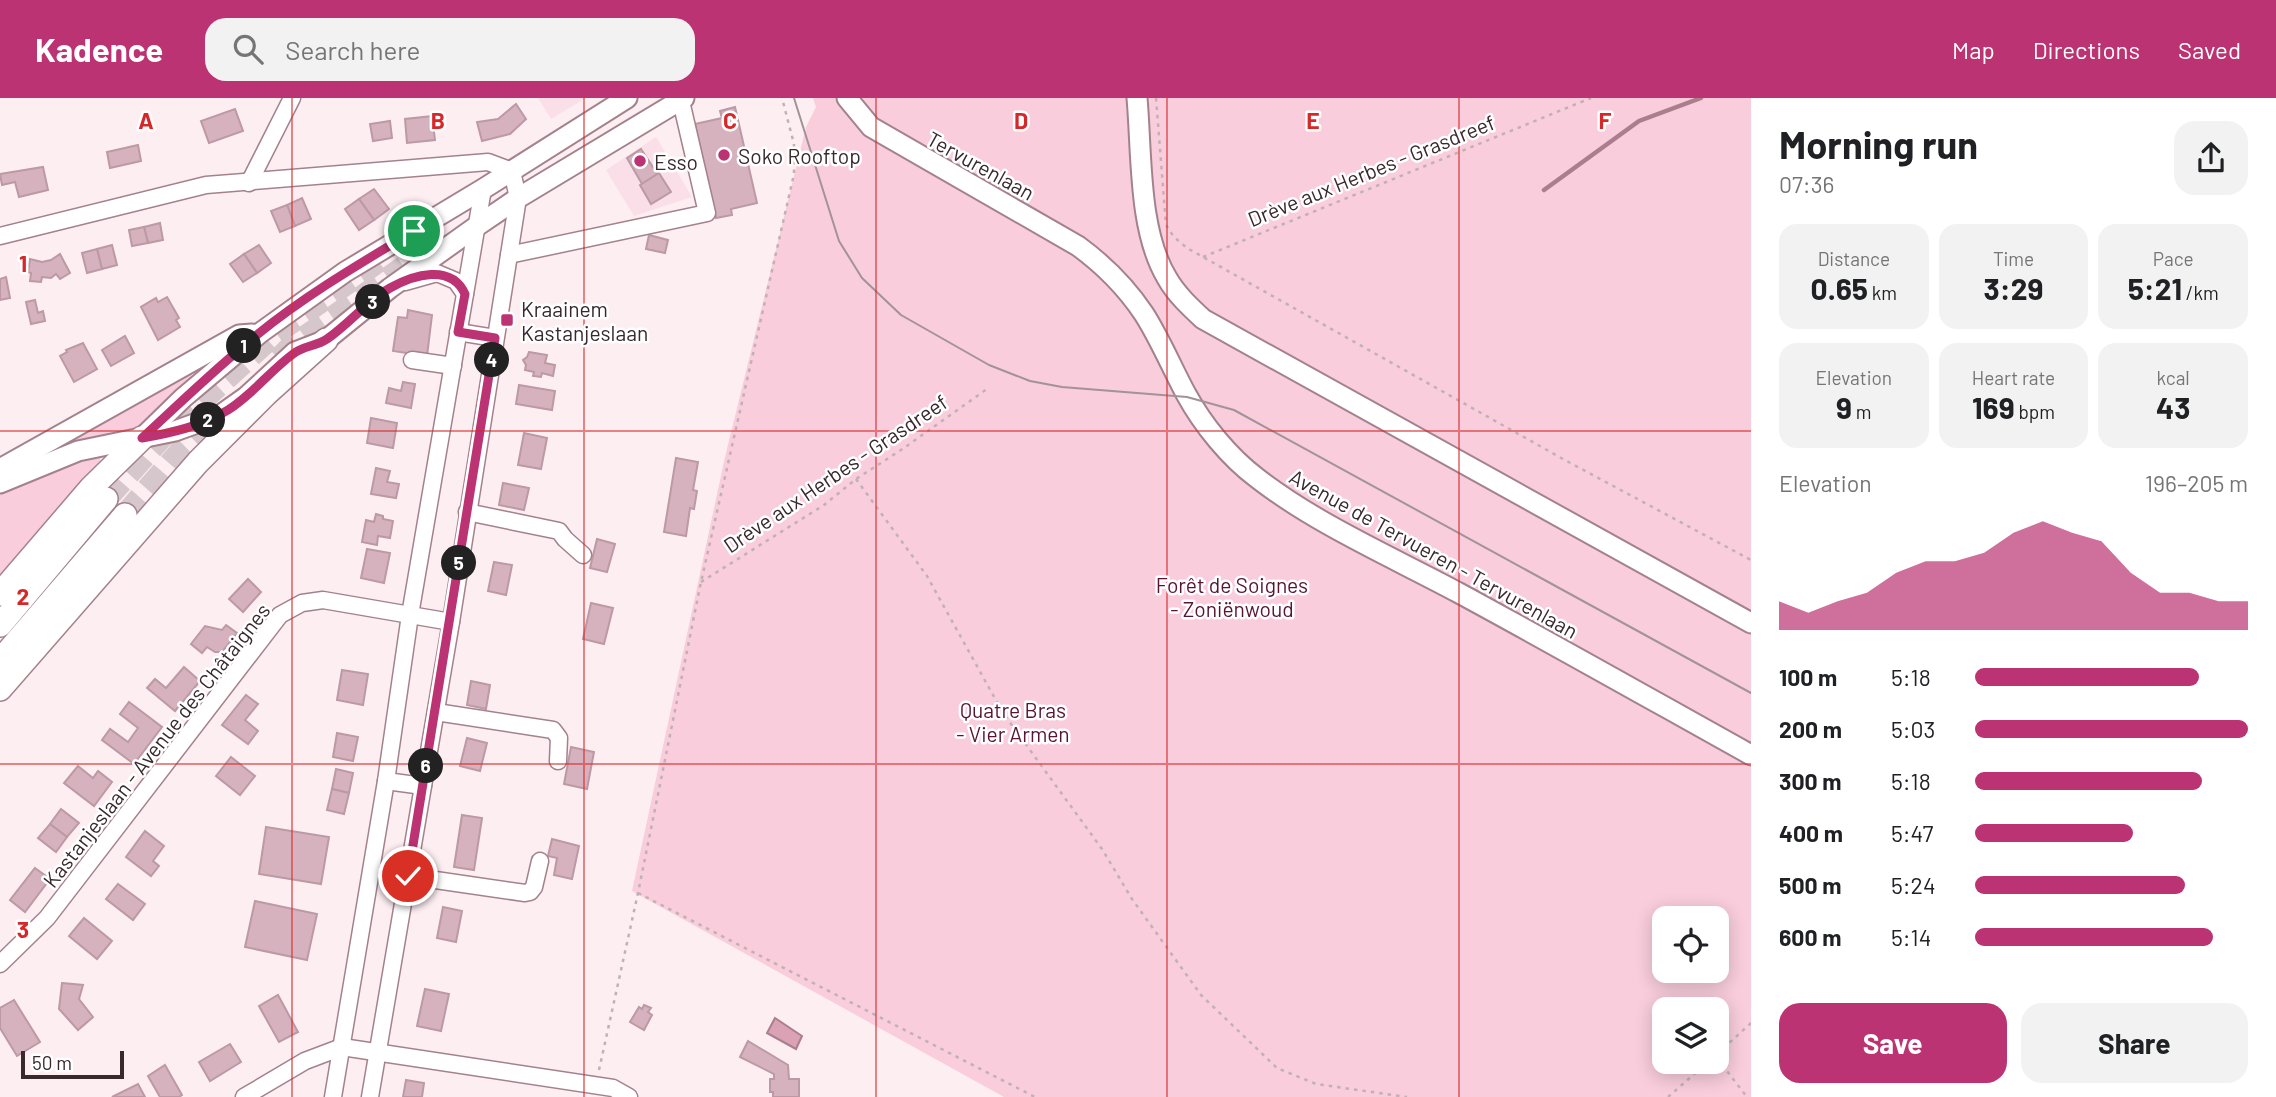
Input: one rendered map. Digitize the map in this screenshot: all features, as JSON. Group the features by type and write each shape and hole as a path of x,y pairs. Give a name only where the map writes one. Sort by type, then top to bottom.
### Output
{"highway":[{"path":"0,689 198,463 266,394 326,340"},
{"path":"0,594 105,456 121,460 142,438"},
{"path":"0,625 106,499"},
{"path":"0,661 125,515"}],"main road":[{"path":"142,438 183,398 260,333 345,272 627,98"},
{"name":"Tervurenlaan","path":"846,98 871,127 1078,246 1101,264"},
{"path":"1137,98 1148,222 1158,261 1186,303 1218,329 1751,623"},
{"path":"142,438 192,426 222,414 246,397 295,352 326,340 390,288 477,226 518,198 683,99"},
{"name":"Avenue de Tervueren - Tervurenlaan","path":"1101,264 1117,279 1145,316 1187,397 1200,416 1223,446 1256,478 1310,513 1513,622 1751,755"},
{"path":"0,470 239,335 260,333"},
{"path":"0,483 78,451 105,456"}],"street":[{"path":"249,183 292,98"},
{"path":"509,255 707,213 683,99"},
{"path":"0,236 206,185 488,162 512,170 518,198 451,622 370,1097"},
{"path":"333,1097 386,781 410,615 483,189"},
{"path":"390,288 437,273 456,281 465,294"},
{"path":"458,332 495,338"},
{"path":"412,360 453,366"},
{"path":"467,512 559,531 565,540 583,555"},
{"name":"Kastanjeslaan - Avenue des Châtaignes","path":"0,964 47,918 280,615 302,603 323,600 451,622"},
{"path":"436,712 554,730 559,738 558,761"},
{"path":"386,781 423,786"},
{"path":"408,876 525,893 534,887 540,861"},
{"path":"244,1097 305,1061 342,1047 592,1092 613,1088 629,1097"}],"path":[{"path":"592,1092 602,1063 701,582 794,174 794,144 782,98"},
{"path":"1156,98 1166,225 1174,237 1203,257 1550,452 1751,560"},
{"name":"Drève aux Herbes - Grasdreef","path":"1203,257 1591,98"},
{"name":"Drève aux Herbes - Grasdreef","path":"701,582 824,505 856,479 987,389"},
{"path":"856,479 927,576 1003,713 1102,849 1132,899 1201,995 1277,1068 1315,1084 1407,1097"},
{"path":"638,893 1035,1097"},
{"path":"1729,1044 1751,1023"},
{"path":"1729,1072 1747,1097"},
{"path":"1668,1097 1694,1074"}],"shaded area":[{"path":"538,98 586,98 551,119"},
{"path":"656,137 692,197 634,216 606,170"},
{"path":"775,1018 802,1036 796,1049 767,1033"}],"green space":[{"name":"Forêt de Soignes - Zoniënwoud","path":"813,98 1751,98 1751,1097 1004,1097 632,891 725,457 806,127 816,107"},
{"path":"189,373 194,378 135,431 59,449 59,447"},
{"path":"94,456 100,457 101,463 0,581 0,494 31,479"}],"building":[{"path":"516,104 526,119 510,134 482,141 477,122 498,119"},
{"path":"735,107 757,203 731,209 732,215 716,218 695,124 722,118 720,111"},
{"path":"235,109 243,131 209,143 201,121"},
{"path":"432,116 435,140 407,143 405,119"},
{"path":"390,121 392,138 373,141 370,124"},
{"path":"138,145 141,161 110,168 107,152"},
{"path":"641,149 658,175 642,184 627,158"},
{"path":"43,167 48,190 19,197 15,182 2,185 0,174"},
{"path":"659,173 671,192 651,204 640,185"},
{"path":"374,189 389,209 374,220 359,199"},
{"path":"302,198 311,219 295,226 287,205"},
{"path":"359,199 374,220 359,230 345,209"},
{"path":"287,205 295,226 280,232 271,211"},
{"path":"160,223 163,240 148,243 144,227"},
{"path":"144,227 148,243 132,246 129,230"},
{"path":"649,235 668,240 665,253 646,249"},
{"path":"112,245 117,265 102,269 97,249"},
{"path":"259,245 271,263 257,273 244,254"},
{"path":"97,249 102,269 87,273 82,253"},
{"path":"60,254 70,273 60,279 56,274 51,278 42,277 41,282 30,281 30,259 42,262"},
{"path":"244,254 257,273 243,282 230,264"},
{"path":"6,277 10,298 0,300 0,279"},
{"path":"167,297 179,318 176,320 180,327 158,340 141,307 156,298 158,302"},
{"path":"35,300 38,313 43,311 45,321 31,324 26,302"},
{"path":"408,310 432,315 427,356 393,351 398,317 407,318"},
{"path":"125,336 134,353 111,366 102,350"},
{"path":"83,343 97,369 74,382 60,356 67,352 66,350"},
{"path":"529,352 547,355 545,363 555,365 553,376 542,373 541,377 533,376 534,372 525,370 523,360"},
{"path":"403,382 415,384 411,408 386,403 389,388 401,391"},
{"path":"519,385 555,391 552,410 516,404"},
{"path":"371,418 397,423 393,448 367,443"},
{"path":"524,433 547,438 541,469 518,465"},
{"path":"676,458 698,462 693,490 697,491 694,509 690,508 686,536 664,532"},
{"path":"376,468 390,471 387,482 399,484 396,498 371,494"},
{"path":"503,483 529,488 524,510 499,505"},
{"path":"376,514 393,521 390,538 378,536 377,545 362,542 366,520 374,522"},
{"path":"597,539 615,544 607,572 590,568"},
{"path":"367,549 390,553 384,583 361,578"},
{"path":"494,562 512,565 506,595 488,591"},
{"path":"248,579 261,592 243,612 229,599"},
{"path":"591,603 613,608 604,644 583,639"},
{"path":"226,625 237,633 222,652 215,652 207,647 202,653 191,644 205,626 222,630"},
{"path":"184,667 200,681 175,711 147,688 155,679 166,688"},
{"path":"342,670 368,674 363,705 337,700"},
{"path":"471,681 490,685 486,709 467,705"},
{"path":"246,695 258,704 245,720 258,731 248,744 222,725"},
{"path":"129,702 162,727 134,764 102,740 110,729 128,742 138,728 120,714"},
{"path":"337,733 358,737 353,761 333,757"},
{"path":"467,738 487,743 480,771 460,766"},
{"path":"571,747 594,752 587,789 564,784"},
{"path":"231,757 255,776 240,795 216,776"},
{"path":"78,766 93,778 98,771 112,782 94,806 64,783"},
{"path":"336,769 353,773 349,793 332,789"},
{"path":"332,789 349,793 344,814 327,810"},
{"path":"61,809 79,823 67,837 50,824"},
{"path":"462,815 482,818 474,870 454,867"},
{"path":"50,824 67,837 56,852 38,838"},
{"path":"266,827 329,837 321,884 259,874"},
{"path":"145,831 164,846 153,861 159,866 151,876 126,857"},
{"path":"552,839 579,846 572,879 554,875 557,858 548,856"},
{"path":"35,868 50,879 25,912 10,900"},
{"path":"118,884 145,904 133,920 106,899"},
{"path":"255,901 317,914 307,960 245,947"},
{"path":"443,907 462,911 456,942 437,938"},
{"path":"84,918 112,941 97,959 69,936"},
{"path":"62,983 83,985 79,999 93,1017 78,1030 59,1009"},
{"path":"425,989 449,994 441,1031 417,1026"},
{"path":"278,995 298,1032 279,1042 259,1006"},
{"path":"14,1000 40,1042 17,1056 0,1028 0,1008"},
{"path":"644,1005 651,1008 648,1012 652,1015 644,1030 630,1022 639,1007 642,1009"},
{"path":"748,1041 788,1065 789,1079 799,1079 799,1097 773,1097 773,1092 770,1092 770,1079 774,1079 774,1074 740,1057"},
{"path":"230,1044 241,1062 210,1081 199,1062"},
{"path":"165,1065 182,1095 179,1097 160,1097 148,1076"},
{"path":"406,1080 424,1083 422,1097 403,1097"},
{"path":"138,1084 145,1097 112,1097"}],"waterway":[{"path":"1544,190 1639,121 1701,98"}],"tunnel":[{"path":"106,499 161,438 276,333 383,258"},
{"path":"279,359 291,347 404,267"},
{"path":"125,515 180,452 223,411"}],"tram line":[{"path":"794,98 839,241 862,278 901,315 989,365 1030,381 1062,387 1187,397 1234,410 1751,693"}],"place":[{"name":"Soko Rooftop","path":"724,155"},
{"name":"Esso","path":"640,161"},
{"name":"Kraainem Kastanjeslaan","path":"507,320"}],"route":[{"path":"408,876 495,338 458,332 465,294 462,288 447,277 437,273 429,274 390,288 326,340 295,352 246,397 222,414 192,426 142,438 183,398 260,333 345,272 414,231"}],"park label":[{"name":"Quatre Bras - Vier Armen","path":"1013,721"}]}
